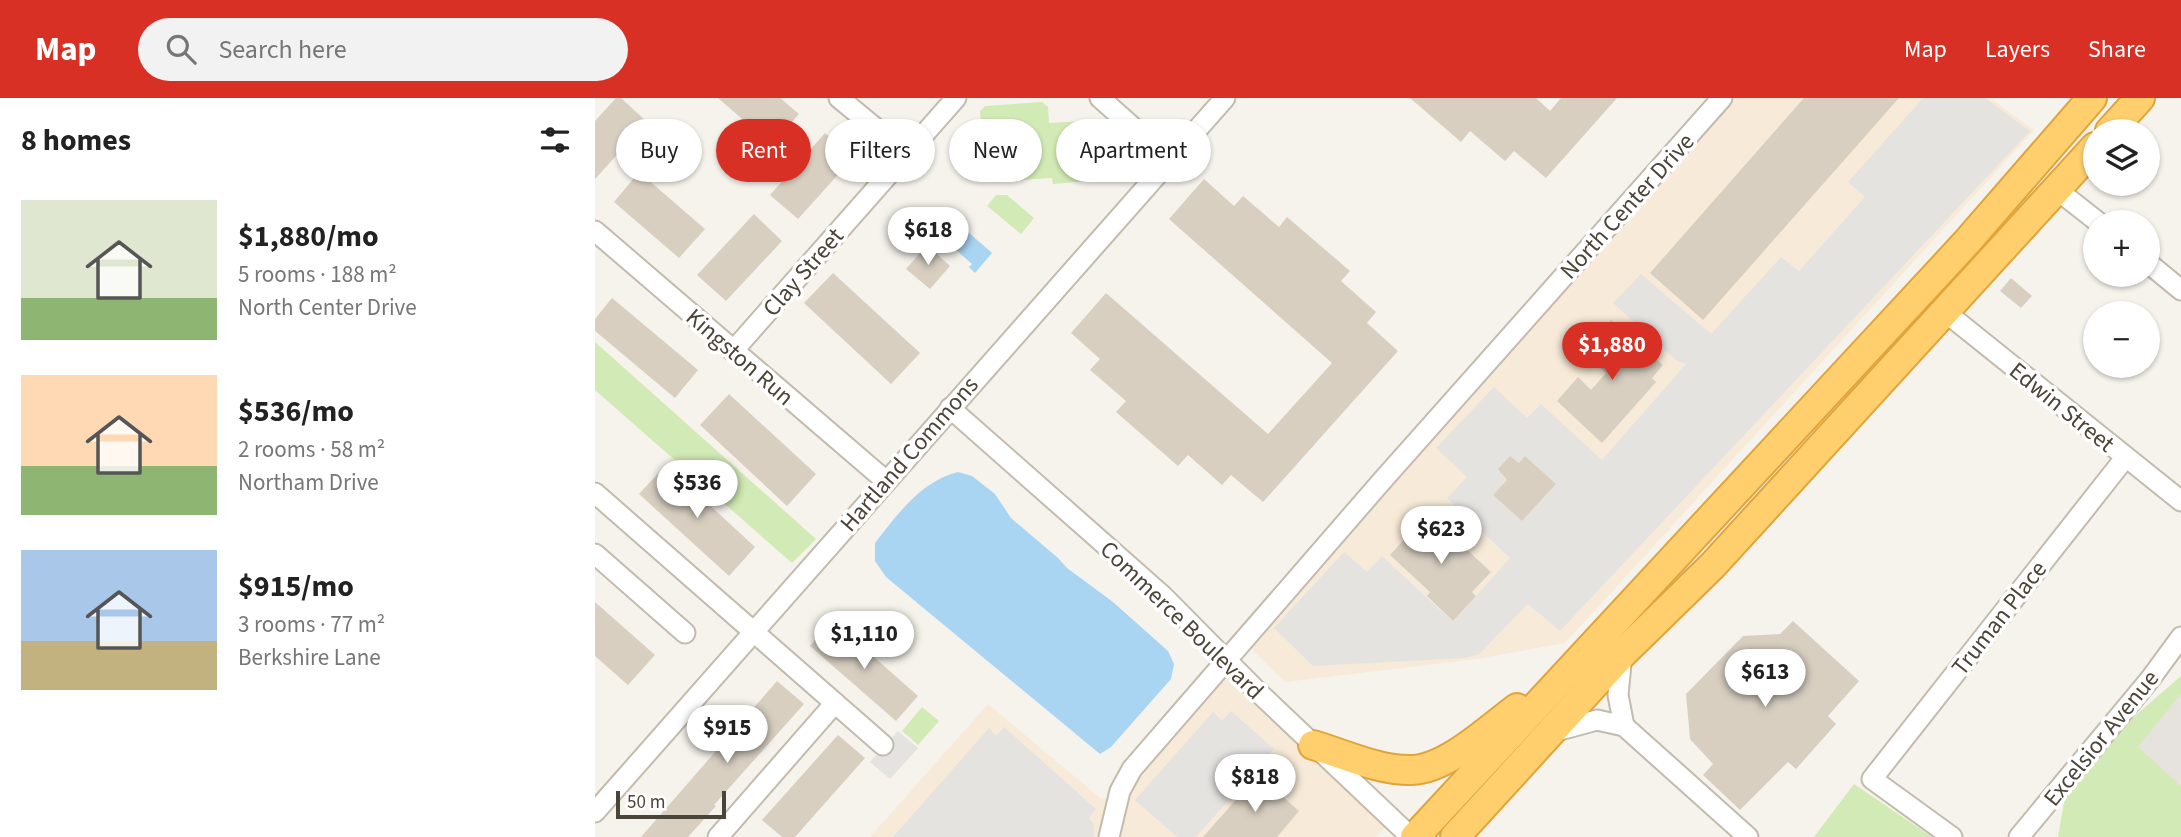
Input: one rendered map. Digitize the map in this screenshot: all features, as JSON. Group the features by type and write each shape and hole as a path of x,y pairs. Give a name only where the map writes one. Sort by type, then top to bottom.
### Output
{"highway":[{"path":"1413,837 1966,243 2092,98"},
{"path":"2121,119 2140,98"},
{"path":"1455,837 1622,654 1713,565 2083,160"},
{"path":"1313,745 1390,768 1422,769 1459,751 1567,671"}],"street":[{"path":"839,98 864,119"},
{"name":"Clay Street","path":"935,121 955,98"},
{"path":"1100,98 1124,119"},
{"name":"Hartland Commons","path":"1207,119 1225,98"},
{"name":"North Center Drive","path":"1109,837 1117,799 1128,776 1381,482 1722,98"},
{"name":"Clay Street","path":"733,351 882,182"},
{"name":"Hartland Commons","path":"598,803 754,632 1152,182"},
{"path":"2056,188 2083,210"},
{"name":"Kingston Run","path":"595,231 886,481"},
{"path":"2160,273 2181,290"},
{"name":"Edwin Street","path":"1944,311 2181,501"},
{"name":"Commerce Boulevard","path":"950,408 1162,595 1313,745 1413,837"},
{"name":"Truman Place","path":"1951,837 1872,779 2125,458"},
{"path":"599,503 754,632 883,745"},
{"path":"595,554 685,632"},
{"name":"Excelsior Avenue","path":"2019,837 2151,678 2181,637"},
{"path":"1622,654 1618,695 1625,726"},
{"path":"717,837 835,703"},
{"path":"1548,734 1597,720 1625,726 1748,837"}],"shaded area":[{"path":"1721,98 1990,98 2034,130 1565,643 1477,659 1285,682 1243,641"},
{"path":"1923,98 1985,98 2030,131 1560,631 1528,604 1479,654 1465,658 1313,666 1274,628 1344,552 1367,572 1382,556 1453,622 1510,558 1447,498 1467,477 1436,448 1494,387 1527,418 1541,404 1602,460 1686,364 1676,360 1613,303 1641,274 1711,334 1781,257 1799,271 1865,197 1848,182","holes":["1510,456 1519,463 1525,456 1556,484 1522,521 1493,495 1507,480 1504,478"]},
{"path":"1227,660 1392,820 1376,837 870,837 988,704 1100,798 1117,799"},
{"path":"2181,694 2181,786 2137,748"},
{"path":"1231,711 1274,749 1196,837 1177,837 1135,800 1213,712 1222,721"},
{"path":"1004,727 1096,809 1089,818 1094,824 1094,837 893,837 989,728 996,736"},
{"path":"898,731 918,748 890,779 870,762"}],"green space":[{"path":"1042,102 1048,107 1049,123 1056,123 1056,182 1078,182 1053,184 1052,178 1042,179 1042,119 981,119 980,111 985,106"},
{"path":"996,195 1007,195 1034,218 1021,234 987,206"},
{"path":"595,342 816,539 792,563 595,390"},
{"path":"2181,676 2181,694 2138,747 2181,786 2181,837 2058,837 2069,773"},
{"path":"922,707 939,721 918,745 902,731"},
{"path":"1854,784 1932,837 1814,837"}],"water":[{"path":"961,226 992,253 975,273 969,267 972,264 947,242"},
{"path":"958,472 972,476 995,494 1011,518 1168,651 1174,664 1171,679 1111,747 1100,754 886,577 875,561 875,543 911,500 933,483"}],"building":[{"path":"616,98 621,98 644,119 616,119 616,156 595,179 595,121"},
{"path":"718,98 780,98 799,114 795,119 742,119"},
{"path":"1410,98 1536,98 1550,111 1561,98 1617,98 1546,178 1514,151 1505,161 1470,131 1461,142"},
{"path":"1804,98 1899,98 1703,320 1650,273"},
{"path":"825,133 825,182 831,182 798,219 770,195 782,182 811,182 811,149"},
{"path":"631,182 651,182 705,229 679,258 614,202"},
{"path":"1201,182 1207,182 1234,206 1243,196 1279,227 1287,217 1350,271 1341,281 1376,312 1367,323 1398,351 1263,502 1231,475 1222,485 1188,455 1178,466 1116,412 1126,401 1090,370 1100,359 1071,333 1106,293 1268,434 1332,363 1169,219"},
{"path":"754,214 782,241 726,301 697,275"},
{"path":"927,245 950,266 930,289 906,269"},
{"path":"833,273 920,353 891,384 804,303"},
{"path":"2011,278 2032,296 2021,308 2000,291"},
{"path":"612,298 698,370 675,398 595,331 595,319"},
{"path":"1611,320 1663,365 1652,378 1656,382 1602,443 1557,401 1578,377 1591,390 1606,373 1583,353"},
{"path":"729,394 816,474 787,506 700,425"},
{"path":"1510,456 1519,463 1525,456 1556,484 1522,521 1493,495 1507,480 1498,469"},
{"path":"666,465 755,547 729,576 639,494"},
{"path":"1428,514 1491,572 1472,592 1476,596 1453,621 1427,596 1430,592 1390,555"},
{"path":"595,602 655,655 628,685 595,656"},
{"path":"832,620 918,696 896,721 810,646"},
{"path":"1793,621 1859,681 1828,716 1836,724 1796,769 1788,762 1740,810 1703,775 1713,764 1690,739 1686,694 1743,636 1780,634"},
{"path":"777,681 804,704 714,805 716,806 688,837 641,837"},
{"path":"838,735 865,758 795,837 782,837 762,820"},
{"path":"1258,775 1299,811 1277,837 1203,837"}]}
